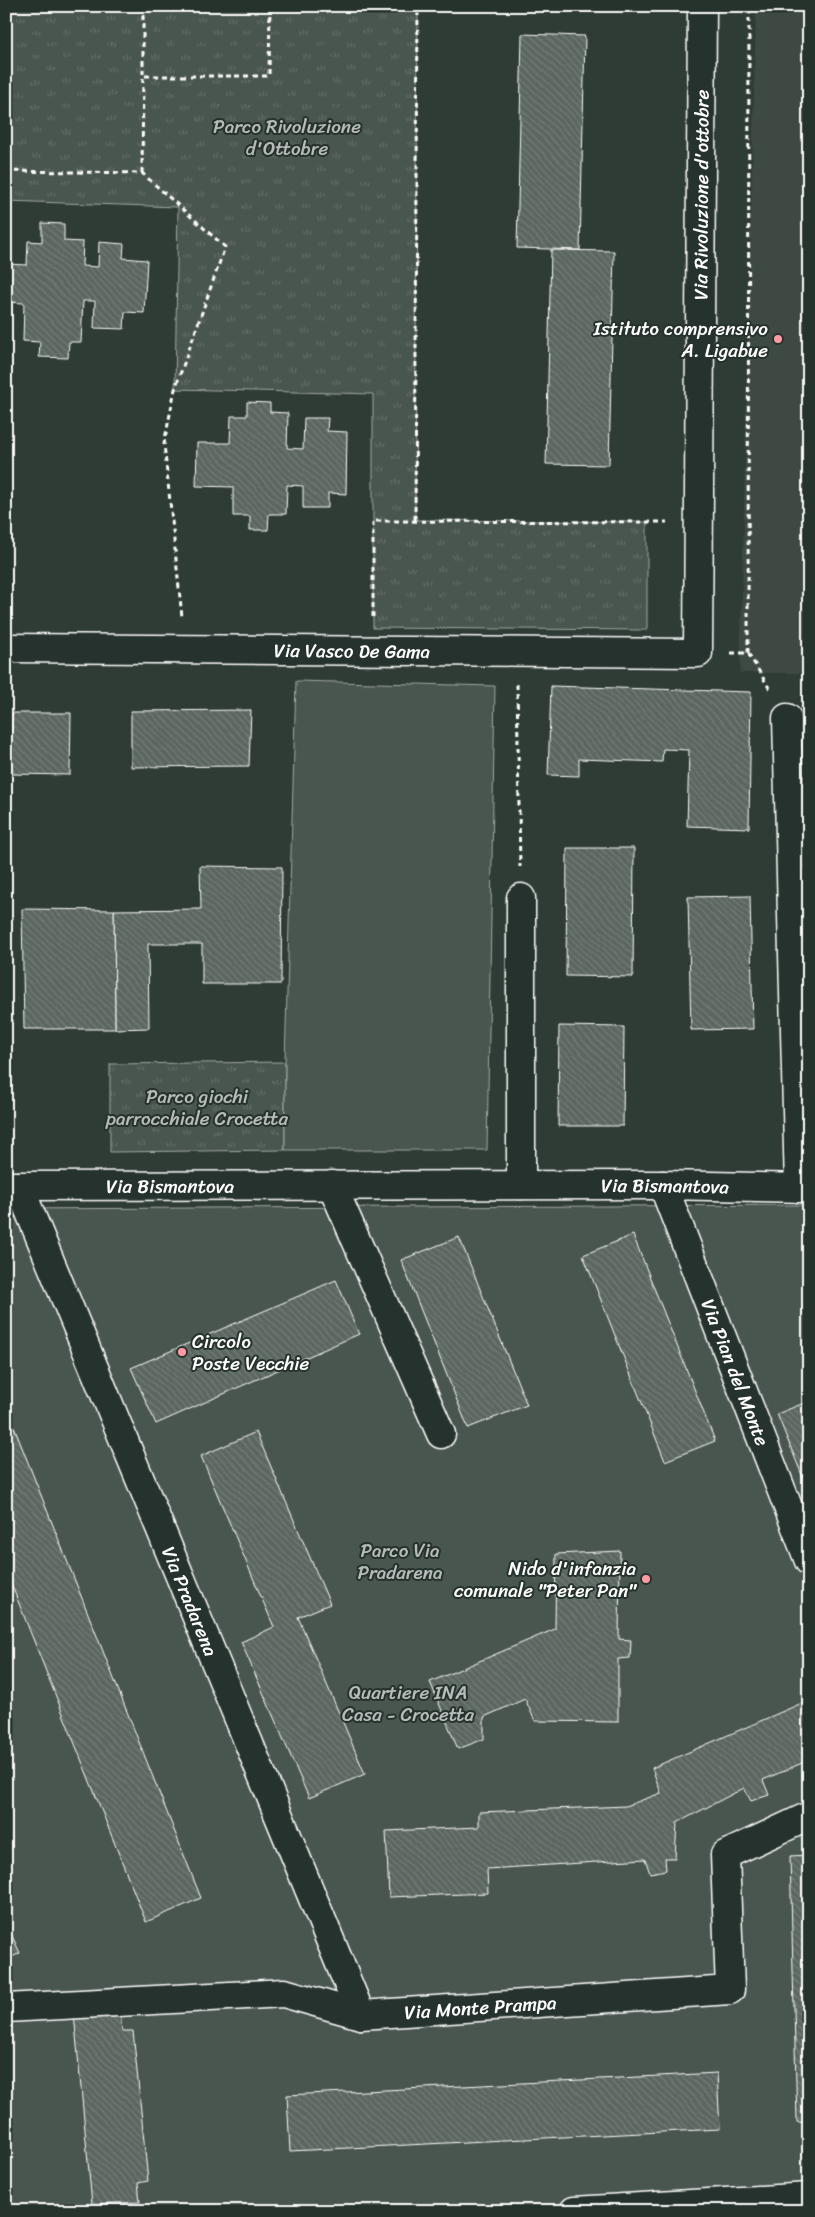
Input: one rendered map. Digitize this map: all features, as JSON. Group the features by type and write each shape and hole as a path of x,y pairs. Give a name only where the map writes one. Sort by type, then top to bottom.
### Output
{"street":[{"name":"Via Rivoluzione d'ottobre","path":"698,653 702,6"},
{"name":"Via Vasco De Gama","path":"6,648 698,653"},
{"path":"787,718 804,1188"},
{"path":"521,898 521,1185"},
{"path":"332,1185 441,1434"},
{"name":"Via Bismantova","path":"13,1186 663,1185 804,1188"},
{"name":"Via Pian del Monte","path":"663,1185 809,1561"},
{"name":"Via Pradarena","path":"13,1186 361,2016"},
{"name":"Via Monte Prampa","path":"6,2008 284,1993 361,2016 730,1990 725,1856 809,1816"},
{"path":"574,2211 809,2197"}],"path":[{"path":"142,173 144,6"},
{"path":"143,76 270,76 270,6"},
{"path":"416,520 418,6"},
{"path":"749,6 748,653 787,718"},
{"path":"6,171 142,173 225,247 175,389 164,444 186,649"},
{"path":"373,650 372,521 699,523"},
{"path":"517,651 521,898"},
{"path":"698,653 748,653"}],"shaded area":[{"name":"Istituto comprensivo A. Ligabue","path":"756,6 809,6 809,673 740,673"}],"green space":[{"name":"Parco Rivoluzione d'Ottobre","path":"6,6 418,6 415,520 647,522 647,630 373,628 373,394 175,389 178,207 6,201"},
{"path":"296,681 495,686 487,1150 285,1150 285,1062"},
{"name":"Parco giochi parrocchiale Crocetta","path":"285,1062 285,1150 110,1152 110,1064"},
{"name":"Quartiere INA Casa - Crocetta","path":"809,1205 809,2197 584,2211 6,2211 6,1209"}],"building":[{"path":"522,34 585,36 580,250 517,248"},
{"path":"42,223 64,224 64,241 83,242 82,266 98,267 99,242 124,244 123,258 147,260 144,313 125,312 124,329 94,328 95,301 83,301 81,342 69,342 68,358 39,357 40,342 23,341 24,303 6,302 6,264 27,265 28,241 42,242"},
{"path":"551,250 614,251 609,465 546,464"},
{"path":"247,402 270,403 270,412 288,413 287,448 303,449 304,418 328,418 327,431 347,432 346,494 328,493 328,508 303,508 303,486 287,485 286,514 269,514 268,530 250,530 250,516 233,516 233,487 196,486 197,443 230,443 231,416 247,416"},
{"path":"551,686 751,692 749,828 687,826 689,750 663,749 662,762 579,759 579,776 548,775"},
{"path":"251,710 249,766 131,767 131,711"},
{"path":"12,713 71,713 70,775 10,774"},
{"path":"567,848 634,848 633,977 566,976"},
{"path":"200,866 282,867 281,984 202,984 202,944 148,944 149,1028 115,1029 114,910 201,909"},
{"path":"750,896 753,1029 691,1030 688,897"},
{"path":"22,909 114,910 115,1029 24,1029"},
{"path":"559,1026 624,1027 623,1126 558,1126"},
{"path":"633,1235 715,1441 665,1461 583,1255"},
{"path":"459,1237 527,1405 468,1428 401,1260"},
{"path":"336,1280 359,1334 156,1424 131,1368"},
{"path":"809,1401 809,1492 777,1414"},
{"path":"6,1407 201,1898 146,1922 6,1571"},
{"path":"256,1432 330,1604 298,1617 365,1774 309,1798 241,1642 274,1627 201,1456"},
{"path":"620,1551 619,1639 631,1640 630,1658 618,1659 618,1722 535,1721 525,1699 484,1717 484,1739 458,1749 430,1682 555,1629 556,1554"},
{"path":"809,1700 809,1760 763,1780 769,1795 751,1801 744,1788 677,1823 675,1858 665,1858 666,1870 650,1873 645,1859 487,1869 488,1893 389,1897 386,1831 479,1827 479,1812 626,1806 661,1793 652,1768"},
{"path":"809,1855 809,2123 797,2122 790,1856"},
{"path":"6,1923 20,1953 6,1960"},
{"path":"120,2010 122,2031 133,2031 148,2181 138,2183 140,2202 92,2204 74,2014"},
{"path":"717,2073 720,2129 290,2151 287,2095"}],"place":[{"name":"Istituto comprensivo A. Ligabue","path":"778,339"},
{"name":"Circolo Poste Vecchie","path":"182,1352"},
{"name":"Nido d'infanzia comunale \"Peter Pan\"","path":"646,1579"}],"park label":[{"name":"Parco Via Pradarena","path":"400,1561"}]}
